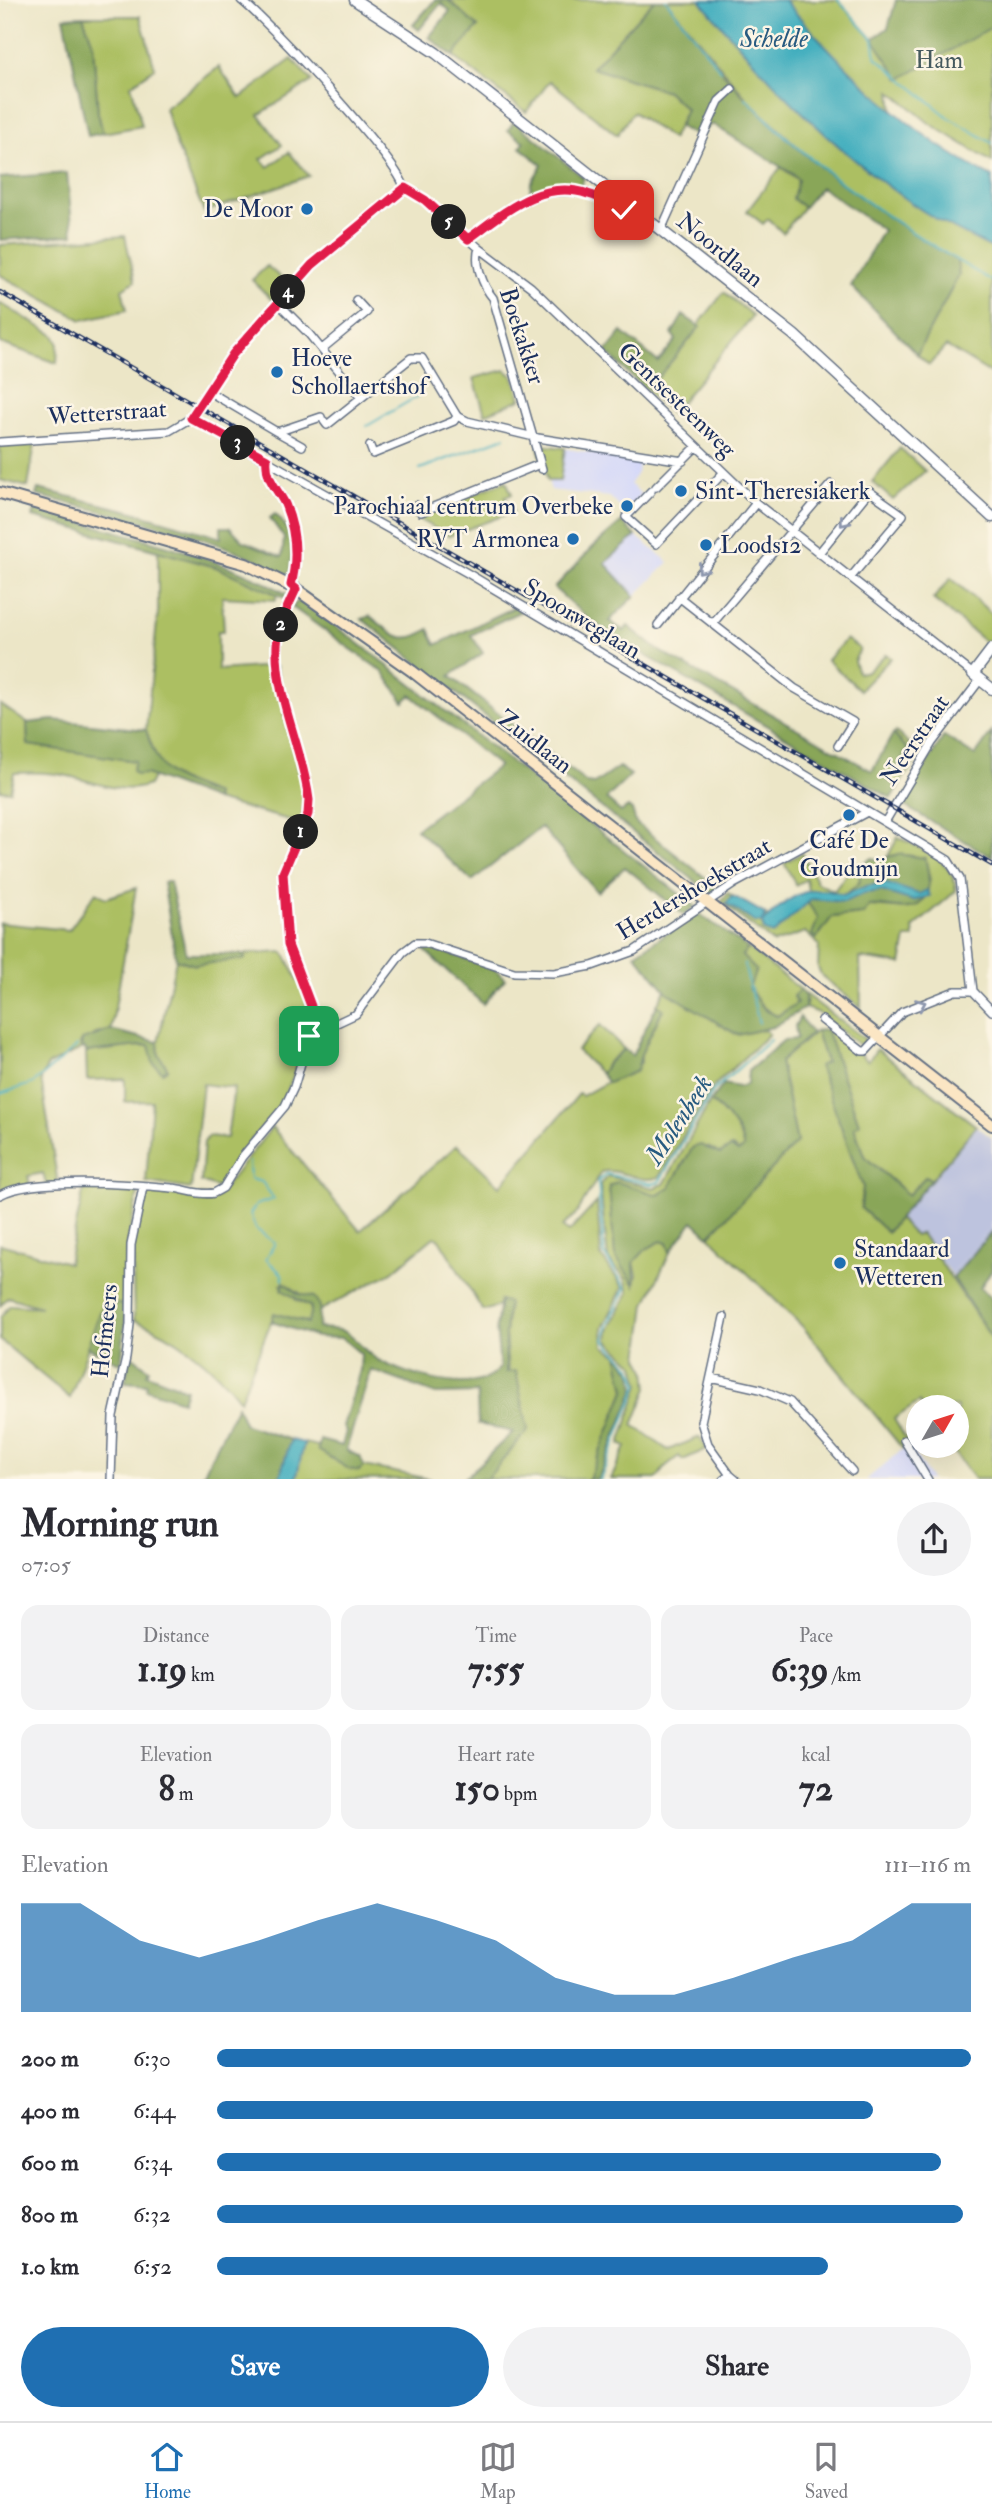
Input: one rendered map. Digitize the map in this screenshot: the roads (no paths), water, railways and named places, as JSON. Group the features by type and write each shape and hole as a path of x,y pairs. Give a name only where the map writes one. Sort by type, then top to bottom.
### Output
{"main road":[{"name":"Zuidlaan","path":"0,493 207,551 246,564 294,587 412,670 992,1125"}],"street":[{"path":"241,0 272,28 389,160 402,178 405,188"},
{"name":"Noordlaan","path":"355,0 436,53 794,335 992,517"},
{"path":"661,230 719,101 732,89"},
{"path":"586,192 592,175"},
{"name":"Gentsesteenweg","path":"405,188 425,200 468,239 531,287 756,503 992,689"},
{"name":"Wetterstraat","path":"0,442 169,431 191,418 233,354 329,248 405,188"},
{"path":"468,239 530,196 586,192 624,210 634,208"},
{"name":"Boekakker","path":"416,505 421,512 541,466 493,298 486,289 476,256 479,248"},
{"path":"322,349 367,313 356,300"},
{"path":"278,303 322,349 361,398"},
{"path":"277,432 323,419 327,425 411,358 422,358 457,416 467,421 534,437 683,461"},
{"path":"208,391 302,446"},
{"path":"370,446 373,454 454,421 457,416"},
{"name":"Spoorweglaan","path":"191,418 469,574 948,860 960,879 972,991"},
{"path":"696,447 626,517 652,541 660,542 723,473"},
{"path":"0,1195 17,1189 39,1187 143,1186 210,1194 223,1188 242,1157 279,1115 290,1097 309,1036 311,1006 288,945 283,873 305,823 309,800 286,704 277,646 294,587 297,562 295,543 286,506 269,479 267,459"},
{"path":"713,623 831,484"},
{"path":"819,553 869,491 902,515 851,577"},
{"name":"Noordlaan","path":"975,502 992,527"},
{"path":"658,625 756,503"},
{"path":"679,597 794,688 853,722 838,746"},
{"path":"976,677 992,649"},
{"name":"Neerstraat","path":"885,822 927,751 976,677"},
{"name":"Herdershoekstraat","path":"309,1036 321,1028 341,1024 356,1014 403,952 415,943 425,943 514,972 533,974 580,969 634,951 706,902 867,812"},
{"path":"822,1020 862,1051 880,1037 902,1012 955,991 972,991 992,1011"},
{"name":"Hofmeers","path":"111,1479 113,1416 126,1358 130,1324 131,1245 143,1186"},
{"path":"724,1317 701,1422 703,1432 730,1478"},
{"path":"711,1378 769,1392 790,1402 852,1471"},
{"path":"904,1440 928,1479"}],"water":[{"name":"Schelde","path":"700,0 784,0 880,99 933,141 992,177 992,248 926,213 856,161 801,111 749,57"},
{"path":"885,883 919,894 927,890 930,896 913,901 881,891 865,893 844,902 812,899 773,934 764,931 762,923 754,922 726,903 731,897 735,897 765,914 763,922 781,905 809,891 831,891 843,895"},
{"path":"291,1440 304,1443 296,1479 279,1479"}],"waterway":[{"path":"666,0 721,71"},
{"path":"838,0 873,39 876,57 948,117 992,143"},
{"path":"746,98 802,151 862,198 992,281"},
{"path":"367,426 418,396"},
{"path":"420,469 505,437"},
{"name":"Molenbeek","path":"744,964 759,1023"},
{"name":"Molenbeek","path":"600,1479 638,1385 629,1365 605,1340 607,1327 626,1288 604,1254 598,1181 606,1174 652,1184 659,1182 713,1091 770,1040"},
{"path":"0,1094 34,1083 77,1046"},
{"path":"249,1162 250,1179 262,1182 274,1199 256,1205 250,1214 256,1229 275,1243 266,1259 282,1274 283,1280"}],"railway":[{"path":"0,292 992,865"}],"place":[{"name":"De Moor","path":"307,209"},
{"name":"Hoeve Schollaertshof","path":"277,372"},
{"name":"Sint-Theresiakerk","path":"681,491"},
{"name":"Parochiaal centrum Overbeke","path":"627,506"},
{"name":"RVT Armonea","path":"573,539"},
{"name":"Loods12","path":"706,545"},
{"name":"Café De Goudmijn","path":"849,815"},
{"name":"Standaard Wetteren","path":"840,1263"}],"park label":[{"name":"Ham","path":"939,60"}]}
